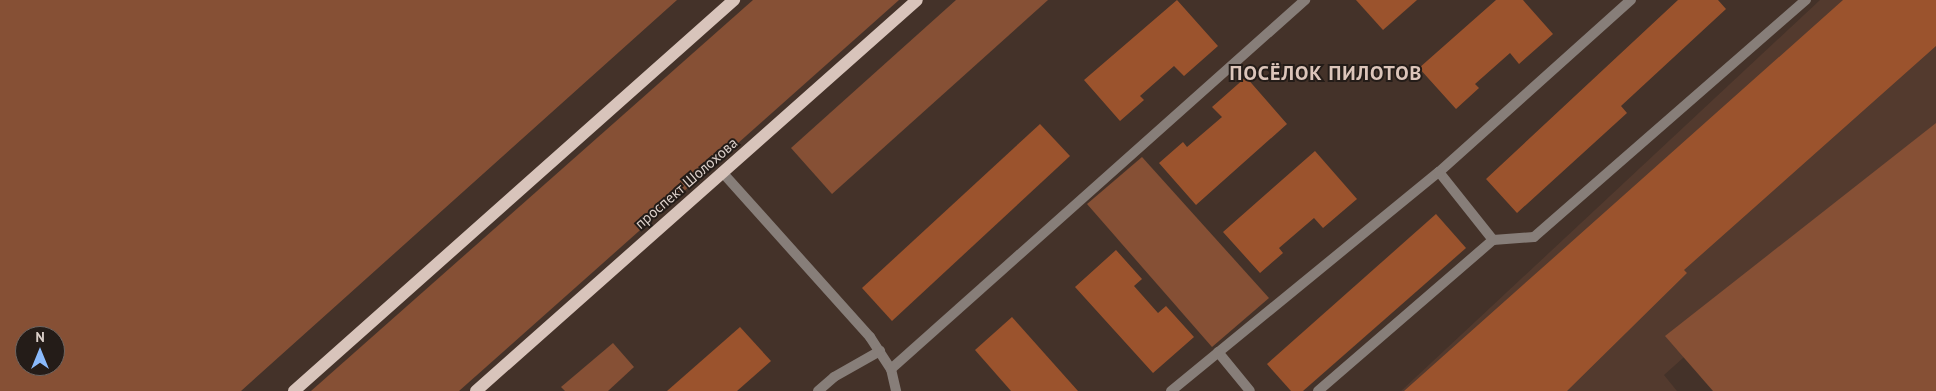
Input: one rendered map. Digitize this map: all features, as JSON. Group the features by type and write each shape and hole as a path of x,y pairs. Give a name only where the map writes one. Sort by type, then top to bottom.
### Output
{"main road":[{"path":"294,391 734,0"},
{"name":"проспект Шолохова","path":"476,391 917,0"}],"lane":[{"path":"891,369 1305,0"},
{"path":"1171,391 1439,172 1631,0"},
{"path":"1318,391 1493,240 1534,237 1806,0"},
{"path":"722,172 880,351 891,369 896,391"},
{"path":"1439,172 1493,240"},
{"path":"818,391 834,377 880,351"},
{"path":"1218,352 1250,391"}],"shaded area":[{"path":"0,0 677,0 241,391 0,391"},
{"path":"753,0 899,0 459,391 311,391"},
{"path":"956,0 1048,0 832,194 791,148"},
{"path":"1820,0 1936,0 1936,132 1664,375 1677,391 1401,391"},
{"path":"1936,123 1936,391 1713,391 1665,336"},
{"path":"1142,157 1269,298 1212,347 1087,204"},
{"path":"613,343 634,367 608,391 565,391 561,387"}],"building":[{"path":"1177,0 1218,46 1184,76 1174,66 1140,96 1144,100 1120,121 1084,80"},
{"path":"1356,0 1417,0 1383,30"},
{"path":"1496,0 1523,0 1553,34 1519,64 1510,53 1475,84 1479,88 1456,109 1419,68"},
{"path":"1678,0 1718,0 1726,9 1621,106 1627,113 1517,213 1486,179"},
{"path":"1843,0 1936,0 1936,46 1684,270 1687,273 1567,391 1404,391"},
{"path":"1246,77 1287,124 1196,205 1159,163 1183,142 1187,147 1222,117 1212,107"},
{"path":"1040,124 1070,156 892,321 862,288"},
{"path":"1315,151 1357,199 1323,228 1314,218 1279,248 1283,253 1260,273 1223,232"},
{"path":"1436,214 1466,248 1303,391 1291,391 1267,364"},
{"path":"1116,250 1142,279 1134,286 1158,313 1166,306 1194,337 1153,373 1075,287"},
{"path":"1012,317 1078,391 1011,391 975,350"},
{"path":"740,327 771,361 737,391 667,391"}],"district":[{"name":"ПОСЁЛОК ПИЛОТОВ","path":"1326,73"}]}
